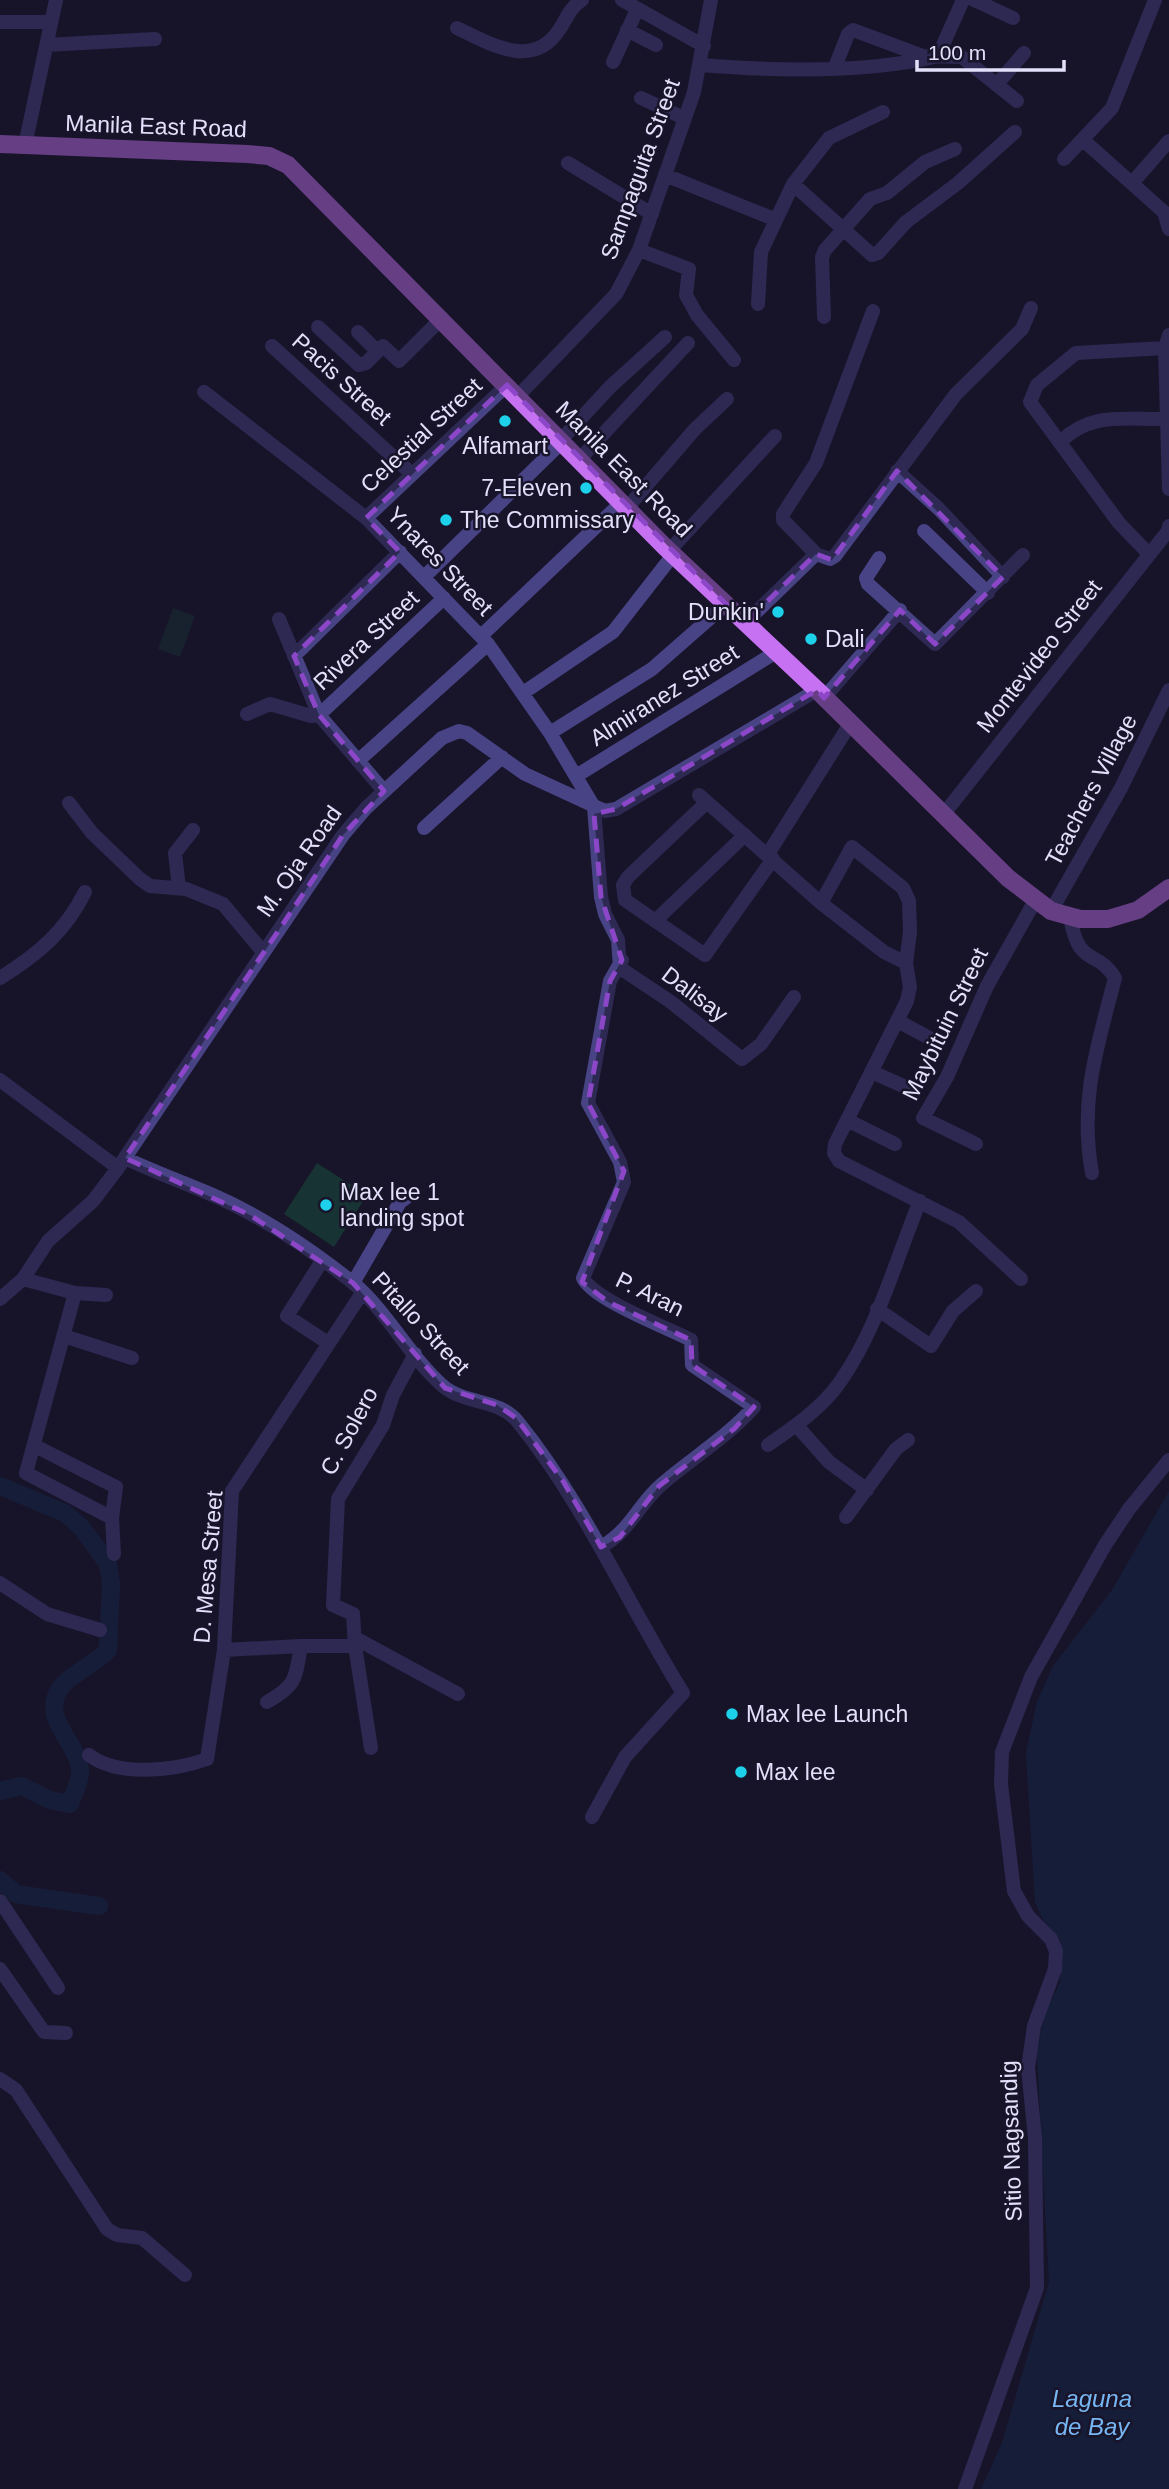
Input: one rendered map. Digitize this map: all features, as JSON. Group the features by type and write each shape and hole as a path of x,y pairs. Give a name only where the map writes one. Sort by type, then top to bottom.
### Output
{"main road":[{"name":"Manila East Road","path":"0,144 269,156 288,165 442,318 671,553 1008,878 1051,911 1070,916 1108,919 1138,910 1169,888"}],"street":[{"path":"25,145 56,0"},
{"path":"457,27 492,44 530,53 538,51 553,39 572,8 582,0"},
{"path":"622,0 704,46"},
{"name":"Sampaguita Street","path":"512,391 616,295 639,250 701,65 711,0"},
{"path":"938,56 963,0"},
{"path":"974,0 1013,18"},
{"path":"1064,159 1118,97 1155,0"},
{"path":"613,62 637,10"},
{"path":"0,22 51,22"},
{"path":"627,30 656,45"},
{"path":"835,67 848,34 853,30 923,56 962,57 1017,101"},
{"path":"46,45 155,39"},
{"path":"997,84 1024,53"},
{"path":"701,65 744,68 835,67 894,64 938,56"},
{"path":"640,98 684,118"},
{"path":"758,304 761,252 774,219 793,184 829,138 883,112"},
{"path":"793,184 872,255 878,253 906,222 958,183 1015,132"},
{"path":"1083,140 1164,212 1169,229"},
{"path":"1132,183 1169,141"},
{"path":"824,317 822,257 843,229 870,198 887,193 925,162 955,149"},
{"path":"568,163 652,214"},
{"path":"665,175 774,219"},
{"path":"639,250 689,269 685,295 697,316 734,360"},
{"path":"873,311 816,463 783,514 783,520 816,554 830,559 835,556 956,394 1022,329 1031,308"},
{"path":"358,332 399,361 442,318"},
{"path":"318,327 359,365 380,349"},
{"path":"424,577 561,442 610,387 666,337"},
{"path":"1149,554 1119,523 1030,402 1030,396 1037,386 1076,353 1167,342 1169,489"},
{"path":"579,460 688,343"},
{"name":"Pacis Street","path":"272,346 412,474"},
{"name":"Celestial Street","path":"366,518 412,474 512,391"},
{"name":"Ynares Street","path":"204,392 366,518 485,640 550,733 594,807"},
{"path":"358,761 624,506 695,429 727,399"},
{"path":"1060,442 1075,427 1096,420 1166,419"},
{"path":"523,693 614,632 671,553 775,436"},
{"path":"897,471 939,509 1003,577"},
{"name":"Montevideo Street","path":"943,815 1169,526"},
{"path":"924,531 988,593"},
{"path":"294,656 400,552"},
{"path":"745,623 816,554"},
{"path":"879,558 866,578 868,584 935,644 1023,555"},
{"name":"Rivera Street","path":"319,715 444,598"},
{"path":"550,733 652,669 725,605"},
{"path":"621,964 618,940 608,922 601,897 594,807 606,811 615,809 820,694 900,610"},
{"path":"279,619 319,715 384,791"},
{"name":"Almiranez Street","path":"576,776 776,652"},
{"name":"Teachers Village","path":"1051,911 1121,788 1169,690"},
{"path":"247,714 270,704 311,716 319,715"},
{"path":"850,724 770,856 705,956 625,900 623,885 703,799 770,856 821,902 884,952 906,963"},
{"name":"M. Oja Road","path":"0,1299 23,1279 48,1241 93,1201 122,1163 342,835 384,791 442,738 459,731 479,739 525,774 594,807"},
{"path":"424,828 502,757"},
{"path":"69,803 92,833 141,879 157,888 179,888 223,904 263,952"},
{"path":"179,888 175,853 193,830"},
{"path":"655,922 745,835"},
{"path":"821,902 852,847 903,888 909,901 910,932 906,963 910,987 898,1021 835,1144 834,1153 839,1161 959,1222 1021,1279"},
{"path":"0,978 36,955 56,937 74,914 85,892"},
{"name":"Maybituin Street","path":"976,1144 923,1118 947,1077 987,986 1036,899"},
{"path":"1070,916 1073,935 1082,953 1110,970 1115,978 1088,1084 1086,1136 1092,1173"},
{"name":"Dalisay","path":"621,964 742,1059 761,1044 794,997"},
{"name":"P. Aran","path":"601,1547 620,1536 659,1486 734,1429 754,1407 692,1365 691,1340 646,1317 608,1302 586,1285 583,1278 624,1182 620,1161 588,1103 610,981 621,964"},
{"path":"898,1021 933,1040"},
{"path":"872,1072 910,1089"},
{"name":"Pitallo Street","path":"0,1080 122,1163 250,1215 323,1261 358,1288 445,1388 496,1405 516,1419 563,1481 646,1633 684,1693 625,1758 592,1817"},
{"path":"847,1120 895,1144"},
{"name":"D. Mesa Street","path":"89,1755 99,1762 130,1769 195,1764 207,1759 225,1650 232,1491 328,1343 358,1288 393,1213 411,1194"},
{"path":"768,1445 797,1426 840,1382 877,1309 920,1201"},
{"path":"323,1261 287,1316 328,1343"},
{"path":"23,1279 75,1293 106,1295"},
{"path":"877,1309 931,1346 953,1311 976,1291"},
{"path":"75,1293 26,1473 112,1518"},
{"path":"64,1336 132,1358"},
{"name":"C. Solero","path":"355,1642 353,1614 334,1605 338,1499 383,1425 393,1395 415,1354"},
{"path":"797,1426 829,1462 867,1490"},
{"path":"846,1517 896,1450 908,1440"},
{"path":"35,1446 116,1487 112,1518 114,1554"},
{"name":"Sitio Nagsandig","path":"965,2489 1037,2288 1035,2138 1028,2068 1034,2026 1055,1969 1056,1951 1051,1939 1028,1916 1014,1891 1000,1784 1002,1752 1031,1677 1105,1545 1129,1509 1169,1460"},
{"path":"0,1583 47,1615 100,1630"},
{"path":"225,1650 355,1642 458,1693"},
{"path":"355,1642 371,1748"},
{"path":"267,1702 289,1689 295,1682 301,1646"},
{"path":"0,1901 58,1988"},
{"path":"0,1969 44,2032 66,2033"},
{"path":"0,2079 16,2091 107,2229 117,2235 142,2238 185,2275"}],"highlighted area":[{"path":"507,385 745,623 816,554 832,560 897,471 1003,577 935,644 900,610 824,698 817,690 616,809 594,814 601,897 622,960 610,981 588,1103 624,1171 582,1282 608,1302 691,1340 692,1365 754,1407 734,1429 659,1486 620,1537 601,1547 563,1481 516,1418 497,1405 445,1388 353,1283 250,1215 125,1158 343,835 384,791 319,715 294,656 400,552 366,518"}],"green space":[{"path":"173,608 195,616 180,657 158,649"},
{"name":"Max lee 1 landing spot","path":"317,1163 367,1195 334,1247 284,1214"}],"water":[{"name":"Laguna de Bay","path":"1169,1491 1169,2489 981,2489 1002,2443 1049,2282 1037,2056 1043,2018 1060,1982 1063,1953 1059,1938 1043,1920 1035,1902 1026,1753 1037,1702 1053,1666 1112,1590"}],"waterway":[{"path":"0,1486 65,1513 82,1528 108,1564 111,1584 108,1650 65,1683 55,1699 57,1720 74,1751 80,1772 70,1804 50,1800 21,1786 0,1791"},
{"path":"0,1880 16,1894 99,1906"}],"place":[{"name":"Alfamart","path":"505,421"},
{"name":"7-Eleven","path":"586,488"},
{"name":"The Commissary","path":"446,520"},
{"name":"Dunkin'","path":"778,612"},
{"name":"Dali","path":"811,639"},
{"name":"Max lee 1 landing spot","path":"326,1205"},
{"name":"Max lee Launch","path":"732,1714"},
{"name":"Max lee","path":"741,1772"}]}
